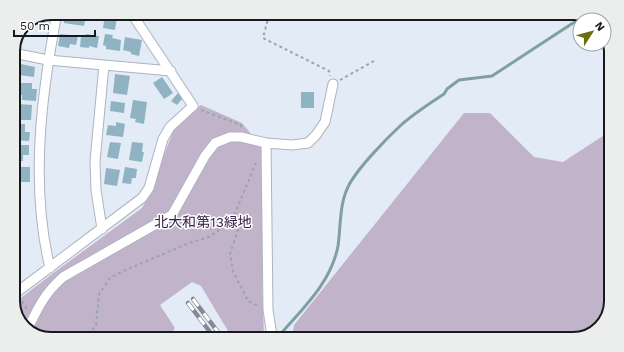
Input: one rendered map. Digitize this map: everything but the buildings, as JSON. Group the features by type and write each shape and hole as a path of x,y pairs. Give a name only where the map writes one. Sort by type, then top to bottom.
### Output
{"street":[{"path":"50,268 39,184 42,126 48,60 55,20"},
{"path":"20,290 142,198 149,188 161,144 170,127 193,106 136,20"},
{"path":"20,54 48,60 171,71"},
{"path":"102,229 96,190 95,161 104,65"},
{"path":"30,324 50,289 63,277 172,215 205,156 215,144 230,137 241,137 266,143 308,143 316,136 324,122 334,84"},
{"path":"266,143 268,310 271,332"}],"path":[{"path":"267,20 263,38 329,71 334,84 374,61"},
{"path":"193,106 241,125 241,137"},
{"path":"91,332 96,325 99,294 110,278 120,272 209,236 222,228 233,218 255,164 261,158 267,158"},
{"path":"233,218 238,230 230,254 232,271 248,301 268,310"},
{"path":"20,301 33,319"}],"green space":[{"name":"北大和第13緑地","path":"201,105 242,123 263,148 265,175 262,280 264,332 229,332 201,286 192,282 160,305 175,328 173,332 51,332 43,331 29,323 22,311 20,299 142,208 154,186 173,132 185,117"},
{"path":"464,113 490,113 534,157 563,162 604,135 604,301 600,316 595,323 588,328 573,332 293,332 294,325"}],"waterway":[{"path":"282,332 314,295 329,272 338,246 342,206 346,190 366,161 380,146 405,122 421,109 444,94 447,89 459,80 492,76 572,24"}],"railway":[{"path":"193,299 218,332"},
{"path":"188,303 210,332"}]}
